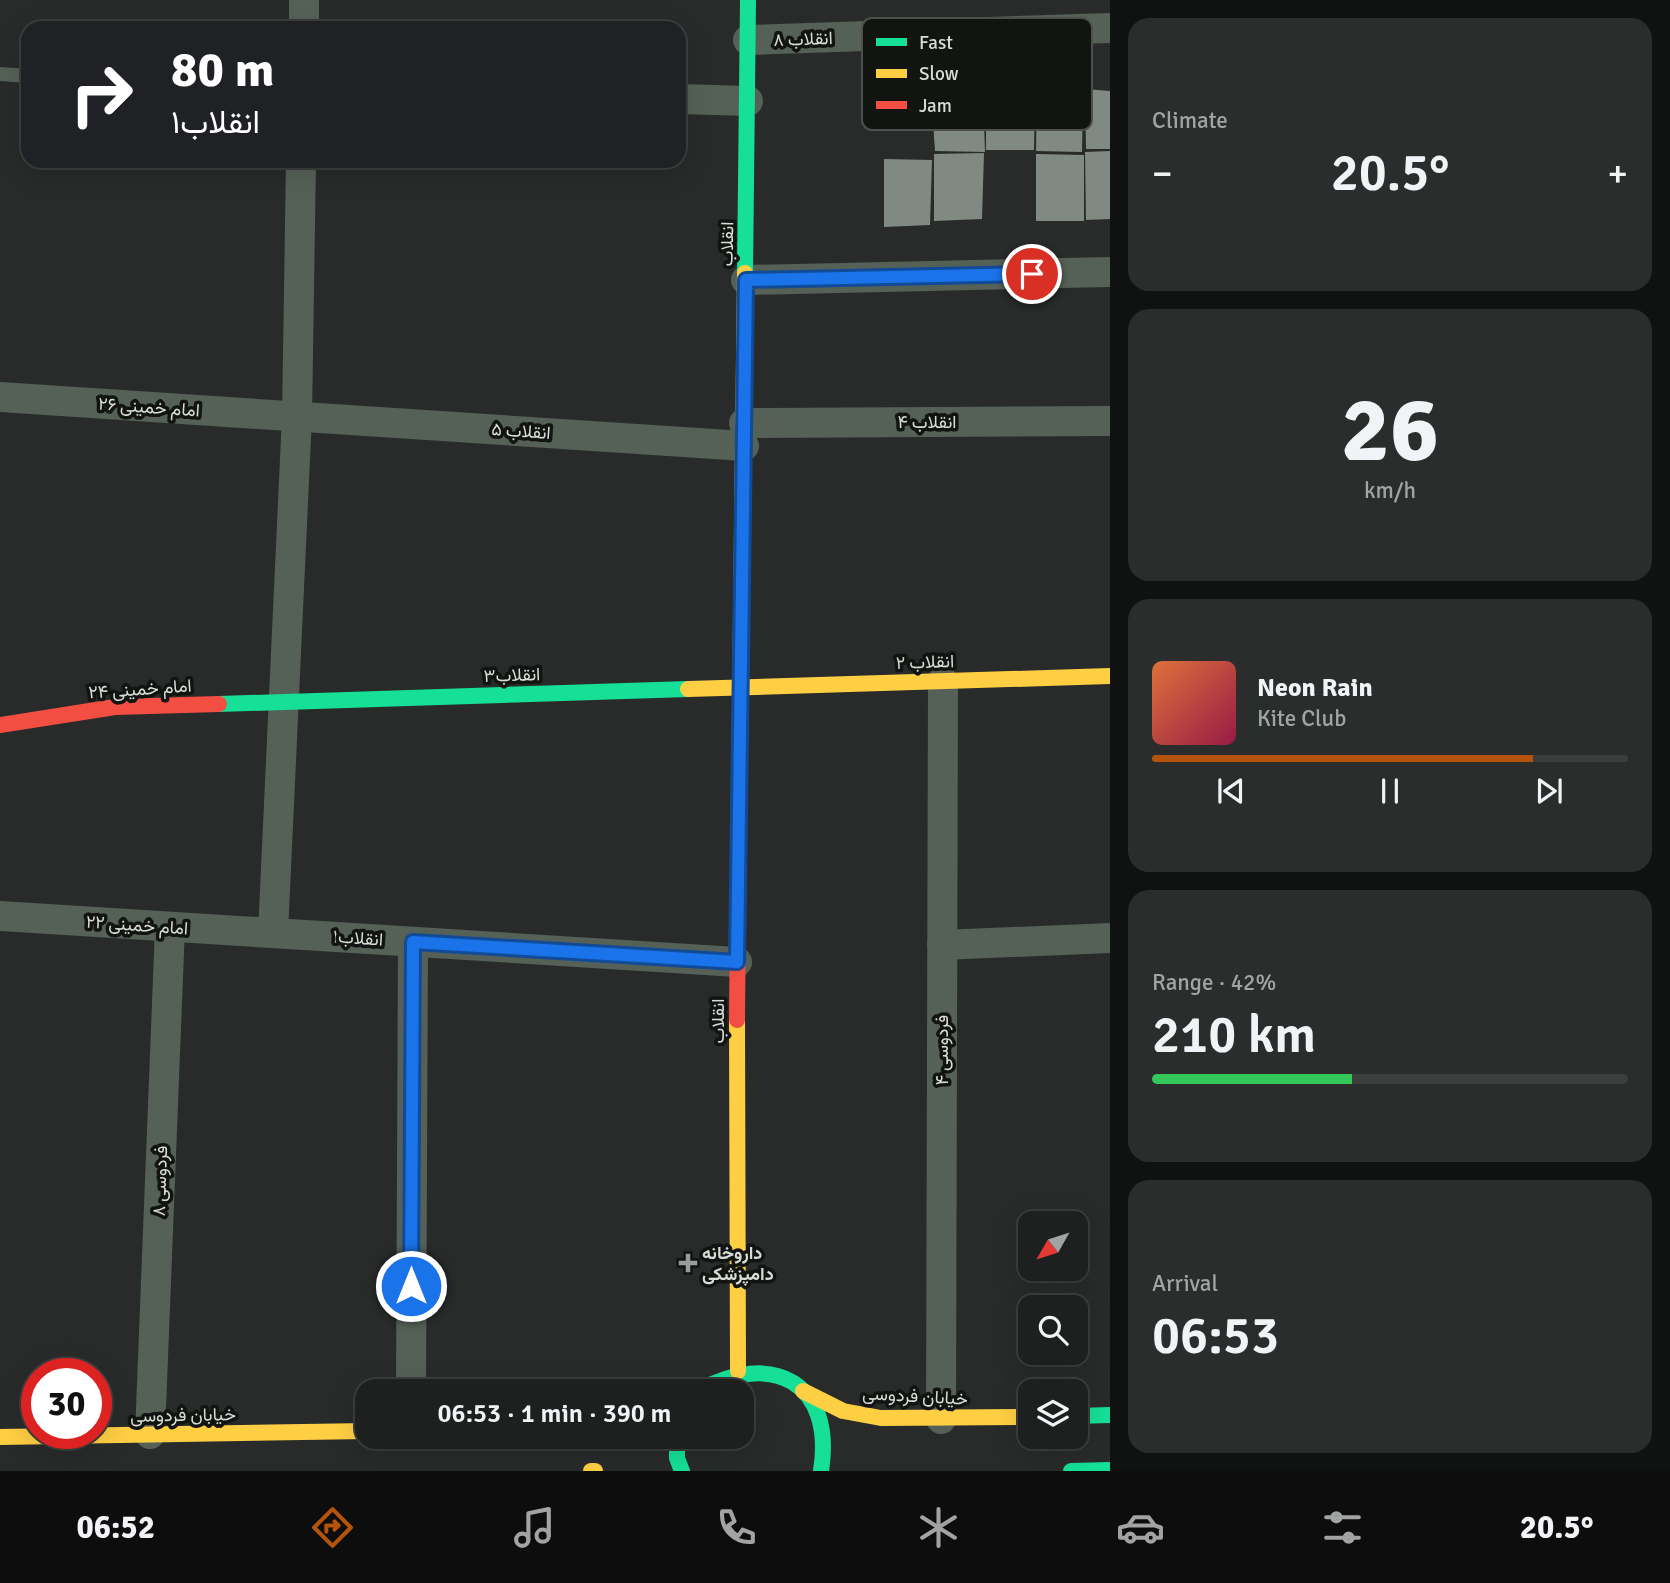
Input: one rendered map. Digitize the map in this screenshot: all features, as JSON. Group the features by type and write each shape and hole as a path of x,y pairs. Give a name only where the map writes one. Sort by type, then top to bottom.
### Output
{"street":[{"path":"304,0 304,21"},
{"name":"انقلاب","path":"738,1371 737,962 748,0"},
{"name":"انقلاب ۸","path":"1092,29 1110,28"},
{"name":"انقلاب ۸","path":"748,40 862,36"},
{"path":"686,99 748,101"},
{"path":"273,933 297,416 301,168"},
{"path":"746,280 1110,272"},
{"name":"امام خمینی ۲۶","path":"0,397 297,416"},
{"name":"انقلاب ۵","path":"297,416 744,434"},
{"name":"انقلاب ۴","path":"744,434 1110,421"},
{"name":"انقلاب ۲","path":"741,687 1110,676"},
{"name":"فردوسی ۴","path":"942,1419 943,681"},
{"name":"انقلاب۳","path":"284,702 741,687"},
{"name":"امام خمینی ۲۴","path":"0,724 116,707 284,702"},
{"name":"امام خمینی ۲۲","path":"0,916 273,933"},
{"name":"فردوسی ۸","path":"150,1434 170,927"},
{"name":"انقلاب۱","path":"273,933 737,962"},
{"path":"942,945 1110,938"},
{"path":"411,1379 413,942"},
{"name":"خیابان فردوسی","path":"738,1371 762,1370 843,1411 881,1418 1018,1417"},
{"path":"715,1379 738,1371"},
{"path":"803,1391 818,1410 826,1432 826,1456 821,1471"},
{"path":"1088,1416 1110,1415"},
{"name":"خیابان فردوسی","path":"0,1437 355,1431"},
{"path":"677,1449 682,1471"},
{"path":"1071,1471 1110,1470"}],"lane":[{"path":"0,74 21,76"}],"building":[{"path":"1092,90 1110,91 1110,149 1086,149 1086,130 1092,130"},
{"path":"934,130 984,130 985,152 935,151"},
{"path":"986,130 1034,130 1034,150 986,150"},
{"path":"1036,130 1082,130 1082,152 1036,151"},
{"path":"1110,151 1110,219 1086,220 1085,152"},
{"path":"984,153 982,219 934,221 934,154"},
{"path":"1036,154 1084,155 1084,221 1036,221"},
{"path":"884,159 932,160 930,225 884,227"}],"traffic: fast":[{"path":"745,273 748,0"},
{"path":"219,704 688,689"},
{"path":"725,1379 750,1374 773,1375 793,1382 808,1396 818,1415 823,1440 821,1471"},
{"path":"1088,1416 1110,1415"},
{"path":"677,1449 682,1471"},
{"path":"1071,1471 1110,1470"}],"traffic: slow":[{"path":"740,701 745,273"},
{"path":"688,689 1110,676"},
{"path":"737,1020 738,1371"},
{"path":"803,1391 843,1411 881,1418 1018,1417"},
{"path":"0,1437 355,1431"}],"traffic: jam":[{"path":"737,1020 740,701"},
{"path":"0,725 115,707 219,704"}],"place":[{"name":"داروخانه دامپزشکی","path":"688,1263"}],"route":[{"path":"411,1286 413,942 737,962 746,280 1032,274"}]}
